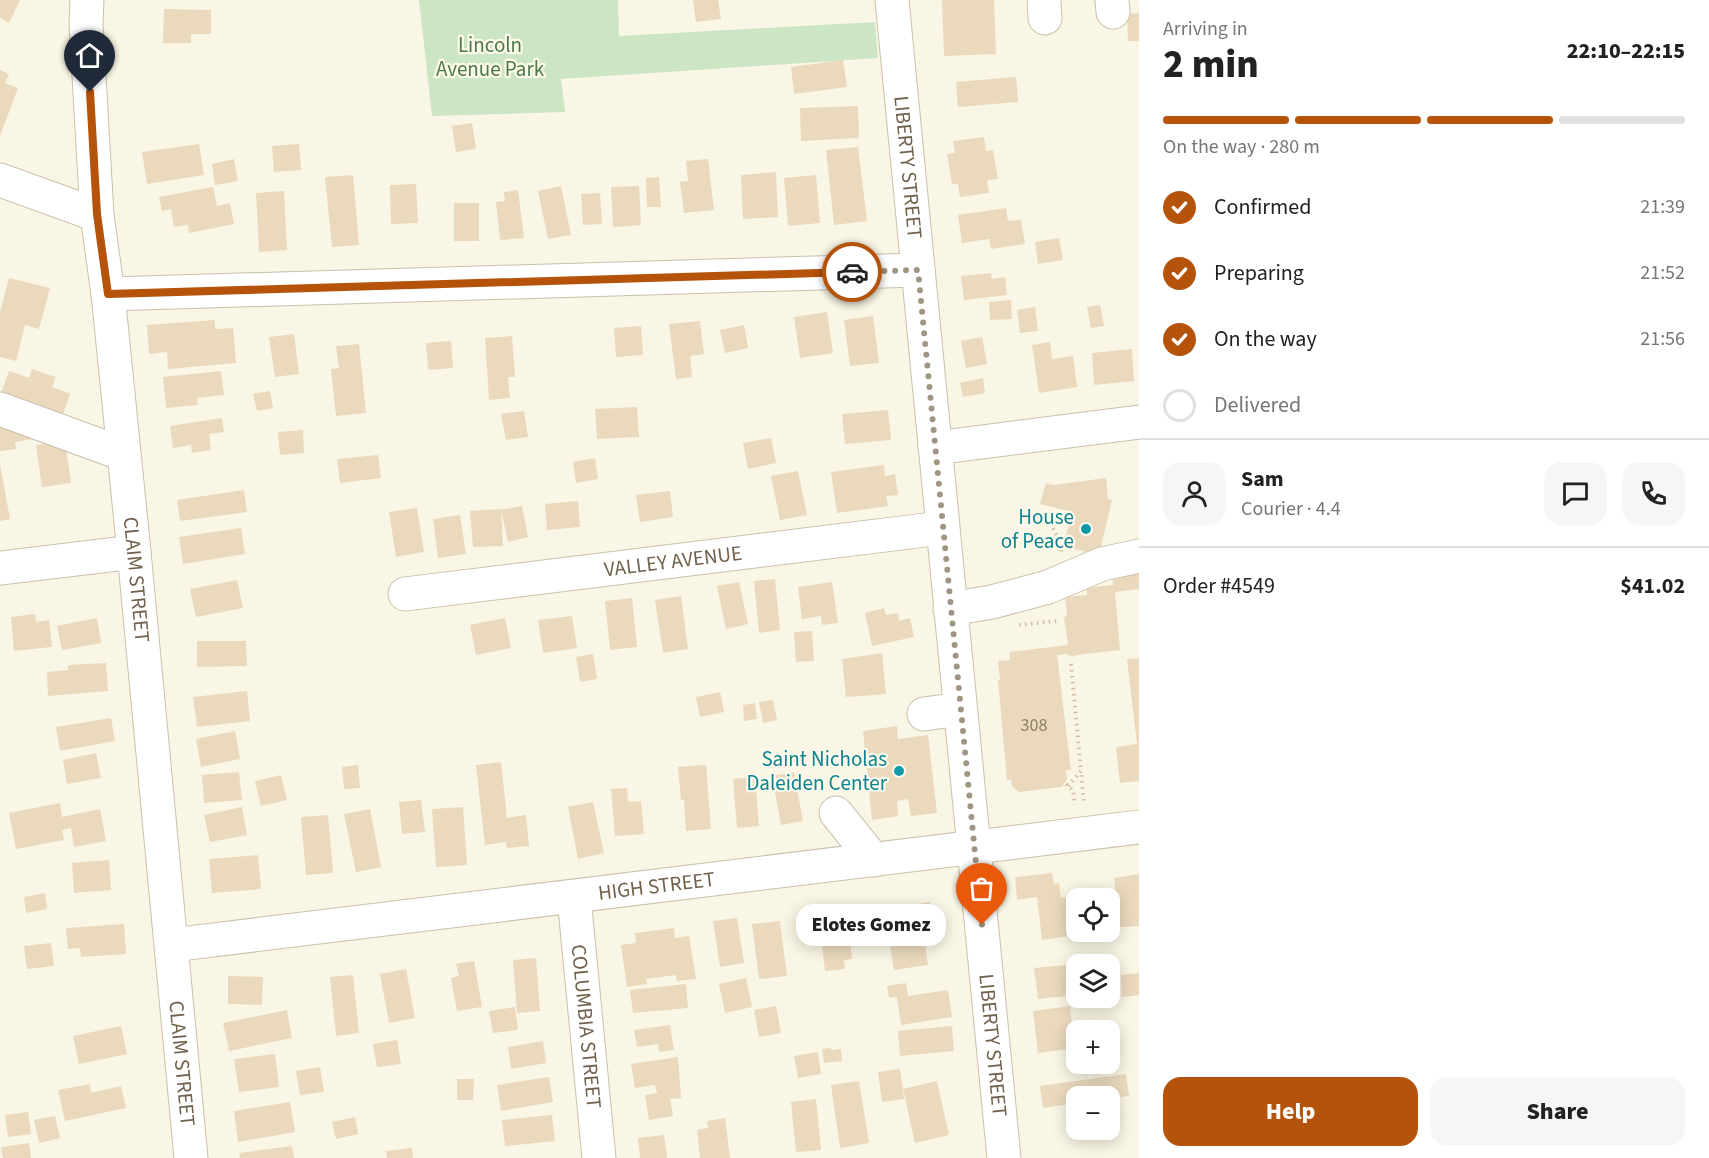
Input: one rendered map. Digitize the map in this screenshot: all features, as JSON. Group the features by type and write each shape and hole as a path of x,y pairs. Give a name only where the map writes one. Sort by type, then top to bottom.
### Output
{"street":[{"name":"CLAIM STREET","path":"87,0 86,24 97,214 108,294 134,552 191,1158"},
{"name":"LIBERTY STREET","path":"892,0 1004,1158"},
{"path":"0,180 97,214"},
{"path":"108,294 918,270"},
{"path":"0,409 123,454"},
{"path":"935,448 1139,422"},
{"name":"VALLEY AVENUE","path":"405,594 942,528"},
{"path":"0,568 134,552"},
{"path":"950,609 992,602 1048,588 1102,564 1139,556"},
{"path":"924,714 960,709"},
{"path":"836,813 874,860"},
{"name":"HIGH STREET","path":"172,945 1139,827"},
{"name":"COLUMBIA STREET","path":"574,897 599,1158"}],"path":[{"path":"1030,624 1057,621"},
{"path":"1071,663 1083,804"},
{"path":"1075,806 1073,790 1067,785 1081,771"}],"green space":[{"name":"Lincoln Avenue Park","path":"419,0 618,0 619,36 875,22 878,58 561,79 565,112 432,116"}],"building":[{"path":"0,0 20,0 9,23 0,18"},
{"path":"693,0 718,0 721,19 696,22"},
{"path":"942,0 994,0 996,54 944,56"},
{"path":"164,9 211,10 211,34 191,34 191,43 163,43"},
{"path":"1139,13 1139,41 1128,41 1127,14"},
{"path":"843,60 847,87 794,94 791,67"},
{"path":"0,70 9,74 5,83 18,88 0,136"},
{"path":"1016,77 1018,102 958,107 956,82"},
{"path":"858,106 859,138 801,141 800,108"},
{"path":"472,123 476,149 456,152 452,126"},
{"path":"984,137 986,151 993,150 998,179 987,180 989,193 960,197 958,184 952,184 947,154 955,153 953,141"},
{"path":"199,144 204,175 147,184 142,152"},
{"path":"299,144 301,170 274,172 272,146"},
{"path":"858,147 867,221 834,225 826,150"},
{"path":"234,159 238,181 215,185 212,164"},
{"path":"708,159 714,210 684,213 680,182 688,181 686,161"},
{"path":"776,172 778,217 743,219 741,175"},
{"path":"353,175 359,245 332,247 325,177"},
{"path":"816,175 820,223 788,226 784,178"},
{"path":"659,177 661,207 647,207 646,178"},
{"path":"416,184 418,223 391,224 390,185"},
{"path":"561,186 571,235 548,239 538,191"},
{"path":"639,186 641,225 613,227 611,187"},
{"path":"213,187 217,206 230,203 234,224 189,233 188,225 174,227 171,209 162,211 159,197"},
{"path":"518,190 524,238 500,240 496,202 505,201 504,192"},
{"path":"284,191 287,250 259,252 256,193"},
{"path":"600,193 602,224 583,225 581,194"},
{"path":"454,203 479,203 479,241 454,241"},
{"path":"1006,208 1008,221 1021,220 1025,244 991,249 989,239 962,243 958,215"},
{"path":"1059,238 1063,260 1038,264 1035,242"},
{"path":"991,273 992,279 1005,277 1007,295 964,300 961,276"},
{"path":"9,278 50,288 39,329 25,325 16,361 0,357 0,312"},
{"path":"1011,300 1012,319 990,320 989,302"},
{"path":"1100,305 1104,326 1091,328 1087,307"},
{"path":"1035,307 1038,331 1020,333 1017,310"},
{"path":"827,312 833,353 800,358 794,317"},
{"path":"873,316 879,363 850,366 844,320"},
{"path":"215,320 215,329 233,328 236,363 168,369 167,352 149,354 147,325"},
{"path":"700,321 704,354 690,356 692,377 676,379 669,324"},
{"path":"744,325 748,348 725,353 720,330"},
{"path":"641,326 643,355 616,357 614,328"},
{"path":"294,334 299,374 275,377 269,337"},
{"path":"512,336 515,377 508,377 510,398 489,400 485,338"},
{"path":"982,337 987,364 966,368 961,341"},
{"path":"451,341 453,368 428,370 426,343"},
{"path":"1050,342 1052,359 1073,356 1077,387 1039,393 1032,345"},
{"path":"359,344 366,413 336,416 331,369 339,368 336,346"},
{"path":"1132,349 1134,381 1094,385 1092,353"},
{"path":"32,369 56,377 52,387 70,394 61,420 0,396 9,371 29,378"},
{"path":"221,371 224,395 197,398 198,405 166,408 163,377"},
{"path":"983,378 985,393 963,397 960,383"},
{"path":"270,391 273,408 257,411 253,394"},
{"path":"637,407 639,437 597,439 595,409"},
{"path":"888,410 891,440 845,444 842,414"},
{"path":"524,411 528,437 506,440 501,414"},
{"path":"222,418 224,432 209,434 211,450 192,453 191,445 173,448 170,426"},
{"path":"32,423 34,439 15,442 16,449 0,451 0,428"},
{"path":"303,430 304,453 280,455 278,432"},
{"path":"771,438 776,463 748,469 743,443"},
{"path":"65,441 71,483 42,487 36,445"},
{"path":"378,455 381,478 340,483 337,459"},
{"path":"595,458 598,479 576,483 573,462"},
{"path":"0,464 10,519 0,521"},
{"path":"884,465 885,476 895,474 898,495 886,496 888,506 837,513 831,472"},
{"path":"798,471 807,515 780,520 771,476"},
{"name":"House of Peace","path":"1106,478 1108,499 1112,500 1099,555 1063,546 1072,512 1040,504 1046,483 1054,485"},
{"path":"244,490 247,512 180,521 177,500"},
{"path":"670,491 673,517 640,522 636,495"},
{"path":"578,501 580,527 547,530 545,504"},
{"path":"522,506 528,537 508,542 501,510"},
{"path":"417,508 424,552 396,557 389,512"},
{"path":"501,509 503,546 473,547 470,511"},
{"path":"460,515 466,554 438,558 433,519"},
{"path":"241,528 245,554 183,564 179,537"},
{"path":"1139,565 1139,589 1115,592 1120,650 1072,657 1067,654 1057,655 1071,770 1066,770 1067,779 1062,787 1019,792 1012,786 1011,780 1007,780 998,661 1010,660 1010,652 1068,645 1064,617 1067,616 1065,597 1087,595 1086,588 1113,585 1112,569"},
{"path":"775,579 780,630 759,633 754,581"},
{"path":"237,580 243,608 196,617 190,589"},
{"path":"739,582 748,624 726,629 717,586"},
{"path":"832,582 838,623 822,625 821,616 802,619 798,587"},
{"path":"681,596 688,649 663,653 655,600"},
{"path":"632,598 637,647 610,650 605,601"},
{"path":"884,608 886,615 898,613 899,621 910,618 914,637 872,646 865,613"},
{"path":"35,614 36,622 49,620 52,647 14,651 11,617"},
{"path":"572,616 577,648 543,653 538,620"},
{"path":"97,618 101,643 62,650 57,626"},
{"path":"505,618 511,648 476,655 470,625"},
{"path":"812,631 814,661 796,662 794,632"},
{"path":"197,641 246,641 247,666 197,667"},
{"path":"882,653 886,694 846,697 842,659"},
{"path":"593,654 597,679 580,682 576,657"},
{"path":"1139,658 1139,781 1120,783 1116,747 1137,744 1127,659"},
{"path":"106,663 108,691 48,696 47,672 68,670 68,665"},
{"path":"247,691 250,721 197,727 193,697"},
{"path":"720,692 724,712 700,717 696,697"},
{"path":"773,700 777,720 763,723 759,702"},
{"path":"755,703 757,719 744,721 743,705"},
{"path":"111,718 115,741 60,751 56,727"},
{"name":"Saint Nicholas Daleiden Center","path":"897,726 898,739 928,735 937,813 911,816 908,799 897,801 898,816 872,820 863,731"},
{"path":"235,731 240,759 201,767 196,739"},
{"path":"96,753 101,778 67,784 63,760"},
{"path":"501,762 507,818 526,815 529,846 507,848 506,842 485,845 476,765"},
{"path":"358,765 360,788 344,789 342,767"},
{"path":"706,765 711,829 686,831 684,800 681,800 678,767"},
{"path":"239,772 242,800 204,803 202,775"},
{"path":"794,772 803,821 781,825 772,776"},
{"path":"281,775 287,800 261,806 255,781"},
{"path":"755,777 759,826 737,828 733,779"},
{"path":"627,788 628,802 641,801 644,834 615,836 611,789"},
{"path":"421,800 425,832 402,834 399,802"},
{"path":"593,802 604,853 578,859 568,807"},
{"path":"60,803 62,817 100,809 106,841 74,847 71,828 62,830 64,840 16,849 9,813"},
{"path":"242,807 247,835 210,842 204,815"},
{"path":"463,807 467,865 436,867 432,809"},
{"path":"370,809 381,867 356,872 344,814"},
{"path":"328,815 333,873 306,875 301,817"},
{"path":"258,855 261,889 212,893 209,859"},
{"path":"109,860 111,890 74,893 72,863"},
{"path":"1052,873 1054,884 1059,883 1061,898 1066,897 1066,937 1042,940 1037,897 1017,900 1015,877"},
{"path":"1139,874 1139,926 1120,927 1120,888 1115,888 1114,878"},
{"path":"45,893 47,909 26,913 24,897"},
{"path":"930,902 936,936 924,937 928,965 894,970 884,909"},
{"path":"847,906 852,959 844,960 845,969 825,971 818,909"},
{"path":"737,918 744,963 720,967 713,921"},
{"path":"780,921 787,976 759,979 752,924"},
{"path":"124,924 126,954 81,957 80,948 68,949 66,928"},
{"path":"674,928 675,938 689,936 696,979 677,981 676,975 646,979 647,984 627,987 621,945 636,943 635,933"},
{"path":"51,943 54,966 27,969 24,946"},
{"path":"536,958 540,1011 517,1013 513,960"},
{"path":"474,961 482,1007 457,1011 451,978 459,976 456,964"},
{"path":"1066,965 1066,996 1038,999 1034,968"},
{"path":"406,969 415,1018 389,1023 380,974"},
{"path":"1139,973 1139,995 1122,997 1121,975"},
{"path":"353,975 359,1033 336,1036 330,977"},
{"path":"228,976 263,977 262,1005 228,1004"},
{"path":"746,978 752,1007 725,1013 719,984"},
{"path":"906,983 908,996 948,990 952,1017 901,1025 897,997 889,998 887,986"},
{"path":"686,984 688,1008 633,1013 630,990"},
{"path":"776,1006 781,1033 759,1037 754,1010"},
{"path":"515,1007 518,1030 493,1033 489,1011"},
{"path":"1070,1008 1071,1020 1066,1020 1066,1049 1038,1053 1033,1011"},
{"path":"287,1010 292,1038 229,1051 223,1023"},
{"path":"670,1025 674,1050 659,1052 658,1044 637,1047 634,1030"},
{"path":"121,1026 127,1054 79,1064 73,1036"},
{"path":"952,1026 954,1051 900,1056 898,1031"},
{"path":"397,1040 401,1064 377,1067 373,1044"},
{"path":"543,1041 546,1063 511,1069 508,1047"},
{"path":"831,1048 831,1050 841,1049 842,1061 824,1063 822,1049"},
{"path":"818,1052 821,1074 798,1078 794,1056"},
{"path":"275,1054 279,1087 239,1092 234,1059"},
{"path":"678,1057 681,1098 670,1099 673,1116 649,1120 645,1095 657,1093 655,1085 635,1088 631,1064"},
{"path":"320,1067 324,1092 300,1095 296,1071"},
{"path":"900,1069 904,1099 882,1102 878,1072"},
{"path":"1126,1074 1129,1096 1120,1097 1120,1086 1066,1086 1066,1105 1043,1108 1040,1086"},
{"path":"549,1077 553,1102 501,1111 497,1085"},
{"path":"457,1079 474,1079 473,1100 457,1100"},
{"path":"859,1081 869,1143 840,1148 831,1085"},
{"path":"937,1081 949,1135 915,1143 903,1089"},
{"path":"90,1084 91,1093 121,1086 126,1108 65,1121 58,1090"},
{"path":"816,1099 821,1150 796,1152 791,1102"},
{"path":"290,1102 295,1132 238,1142 234,1111"},
{"path":"28,1112 31,1134 8,1137 5,1115"},
{"path":"552,1115 555,1141 505,1146 502,1120"},
{"path":"55,1116 60,1138 39,1143 34,1120"},
{"path":"355,1117 358,1134 336,1139 332,1122"},
{"path":"725,1118 730,1158 700,1158 697,1130 708,1128 707,1121"},
{"path":"664,1135 667,1158 640,1158 638,1138"},
{"path":"29,1143 31,1158 3,1158 1,1147"},
{"path":"292,1146 294,1158 240,1158 239,1153"},
{"path":"412,1148 413,1158 387,1158 386,1151"}],"way so far":[{"path":"852,272 918,270 982,925"}],"place":[{"name":"House of Peace","path":"1086,529"},
{"name":"Saint Nicholas Daleiden Center","path":"899,771"},
{"name":"Elotes Gomez","path":"982,925"}],"route":[{"path":"90,92 97,214 108,294 852,272"}]}
